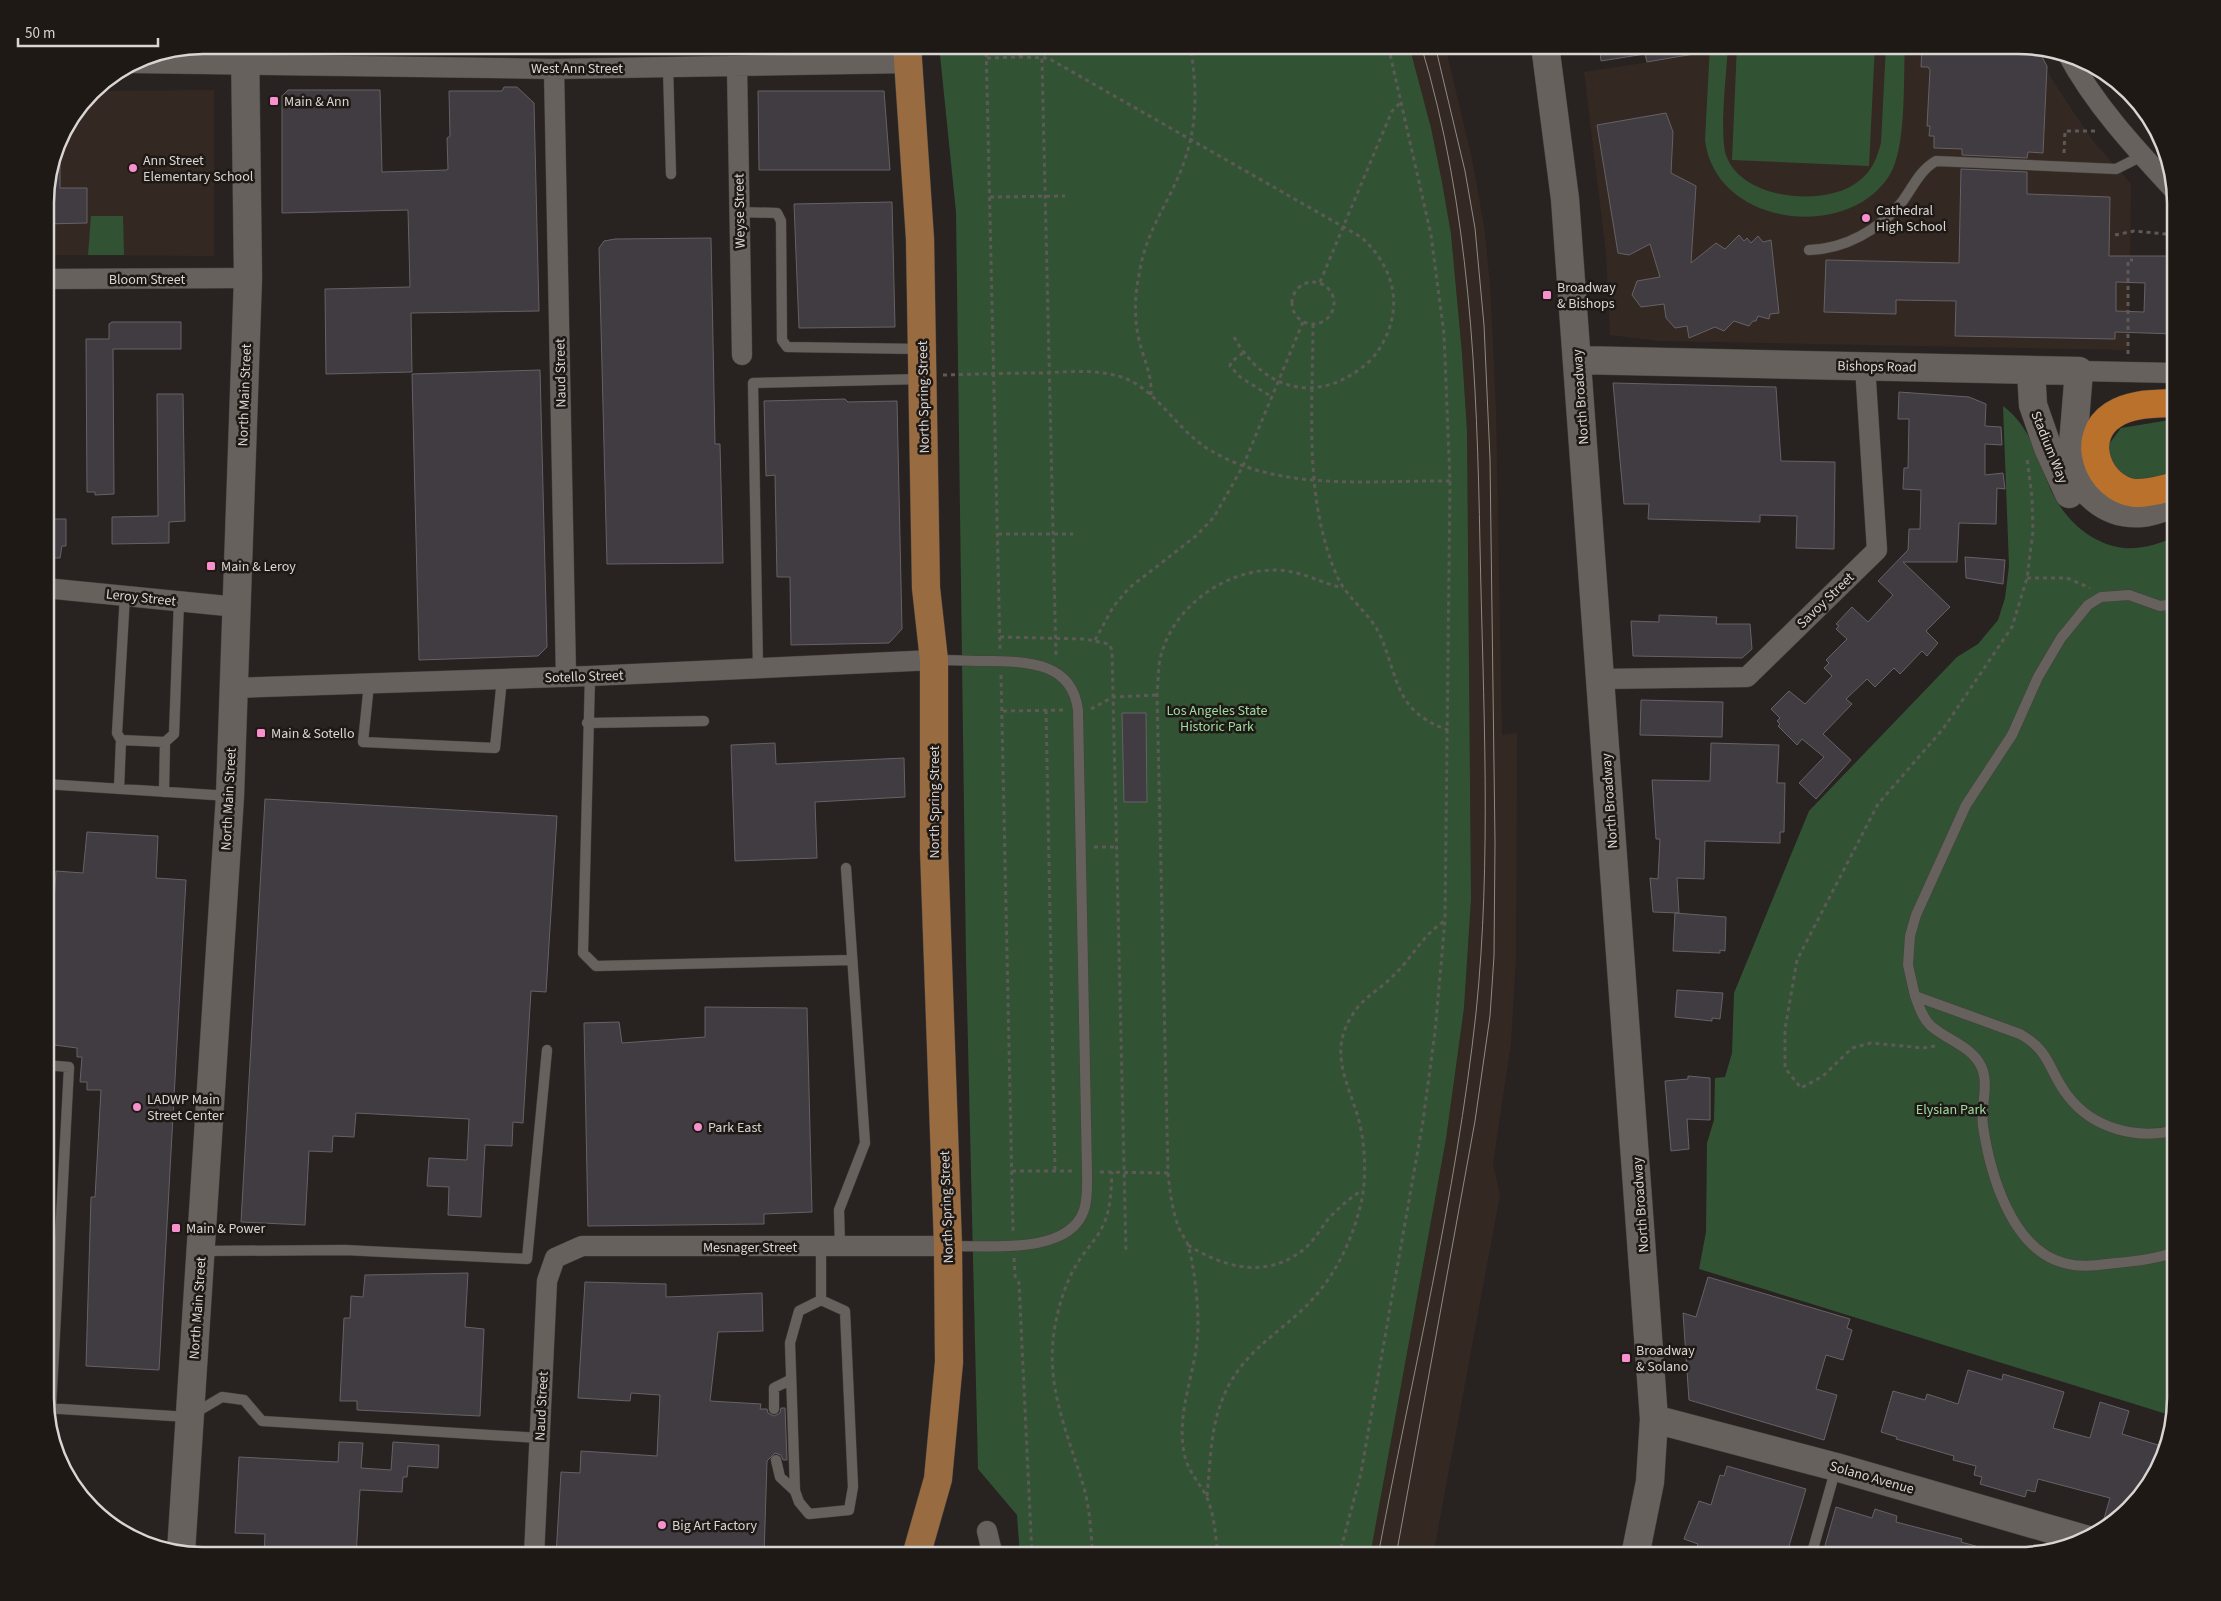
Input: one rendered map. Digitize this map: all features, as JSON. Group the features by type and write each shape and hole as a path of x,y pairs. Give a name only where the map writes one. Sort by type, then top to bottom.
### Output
{"highway":[{"path":"2167,404 2143,405 2113,414 2101,427 2095,451 2098,465 2103,474 2117,486 2134,493 2144,493 2167,488"}],"main road":[{"name":"North Spring Street","path":"908,54 920,239 926,588 934,660 934,849 948,1246 949,1362 938,1479 919,1547"},
{"name":"North Broadway","path":"1546,54 1565,199 1578,360 1599,679 1643,1240 1654,1419 1650,1482 1637,1547"},
{"name":"North Main Street","path":"181,1545 188,1417 201,1251 230,796 248,278 245,55"},
{"name":"Bishops Road","path":"1578,360 2079,371"},
{"name":"Stadium Way","path":"2032,370 2033,405 2062,482 2077,504 2099,521 2124,529 2150,527 2167,522"},
{"name":"Stadium Way","path":"2079,371 2072,457 2074,468 2084,487 2105,506 2122,512 2152,511 2167,506"},
{"name":"Solano Avenue","path":"1654,1419 1836,1467 2074,1536"}],"street":[{"name":"West Ann Street","path":"154,62 245,55 554,69 737,66 908,54"},
{"name":"Weyse Street","path":"737,66 742,355"},
{"path":"2075,66 2088,88 2142,156 2165,181"},
{"name":"Naud Street","path":"554,69 566,677"},
{"name":"Bloom Street","path":"54,279 248,278"},
{"name":"Savoy Street","path":"1599,679 1746,677 1878,550 1865,366"},
{"name":"Bishops Road","path":"2079,371 2167,373"},
{"name":"Leroy Street","path":"54,589 237,607"},
{"name":"Sotello Street","path":"233,688 566,677 934,660"},
{"name":"Mesnager Street","path":"555,1258 582,1246 948,1246"},
{"name":"Naud Street","path":"534,1547 547,1281 555,1258"},
{"path":"987,1531 991,1547"}],"lane":[{"path":"668,67 670,174"},
{"path":"1809,250 1824,249 1861,237 1886,219 1901,202 1926,166 1936,161 2116,169 2142,156"},
{"path":"740,212 777,213 782,221 782,340 787,347 923,368"},
{"path":"758,669 753,383 923,368"},
{"path":"2167,605 2160,606 2129,595 2100,597 2088,605 2061,638 2038,677 2012,734 1966,805 1916,915 1910,936 1908,965 1915,996 1924,1017 1931,1026 1971,1053 1981,1066 1985,1080 1983,1124 1989,1154 2002,1198 2012,1220 2023,1236 2041,1252 2062,1263 2084,1267 2155,1259 2167,1255"},
{"path":"119,789 119,737 125,596"},
{"path":"164,792 165,742 174,734 179,601"},
{"path":"934,660 1022,661 1052,671 1072,688 1078,710 1087,1196 1084,1211 1076,1224 1066,1234 1052,1240 1014,1245 948,1246"},
{"path":"590,676 587,724 588,799 583,953 596,966 852,960"},
{"path":"368,684 363,742 495,748 502,679"},
{"path":"587,724 704,721"},
{"path":"119,737 165,742"},
{"path":"54,785 230,796"},
{"path":"821,1300 839,1210 865,1143 846,868"},
{"path":"1915,996 2020,1034 2035,1042 2044,1053 2068,1096 2084,1112 2104,1125 2134,1133 2159,1134 2167,1132"},
{"path":"201,1251 345,1250 527,1259 547,1050"},
{"path":"54,1066 69,1067 54,1311"},
{"path":"821,1300 845,1310 853,1486 849,1510 809,1514 799,1502 795,1491 790,1343 799,1311 821,1300"},
{"path":"774,1408 774,1388 790,1380"},
{"path":"54,1408 188,1417 222,1397 244,1400 262,1421 540,1438"},
{"path":"776,1460 780,1477 795,1491"},
{"path":"1814,1547 1836,1467"}],"path":[{"path":"986,54 1000,649"},
{"path":"1045,54 1042,59 1056,638 1056,660 1052,671"},
{"path":"1151,394 1151,378 1137,328 1135,311 1138,276 1143,248 1184,163 1191,140 1196,78 1192,54"},
{"path":"1341,1547 1361,1473 1422,1131 1435,1032 1445,920 1450,481 1444,334 1431,235 1390,54"},
{"path":"986,58 1048,58 1361,237 1376,250 1386,267 1392,286 1394,308 1389,331 1380,349 1371,360 1344,380 1320,387 1292,386 1268,377 1243,353 1234,337"},
{"path":"1320,282 1392,111 1401,102"},
{"path":"2054,155 2064,155 2065,131 2097,131"},
{"path":"990,197 1065,196"},
{"path":"2115,235 2134,231 2167,233"},
{"path":"2128,354 2128,260 2133,260"},
{"path":"1306,282 1320,282 1331,291 1334,303 1333,310 1325,320 1313,324 1303,322 1293,311 1292,297 1300,285 1306,282"},
{"path":"1095,640 1113,607 1129,588 1196,536 1214,517 1243,466 1303,322"},
{"path":"1313,324 1314,480 1327,551 1343,588 1367,615 1380,635 1402,697 1423,718 1448,730"},
{"path":"1243,353 1231,362 1230,366 1240,377 1272,397"},
{"path":"923,368 995,374 1090,371 1119,376 1151,394 1182,429 1226,460 1243,466 1278,476 1314,480 1450,481"},
{"path":"1950,1038 1941,1045 1923,1048 1871,1044 1852,1048 1823,1076 1801,1088 1785,1068 1785,1029 1796,960 1878,804 1943,729 2012,627 2027,578 2033,531 2032,497 2026,453"},
{"path":"998,534 1073,534"},
{"path":"1207,1497 1192,1476 1184,1453 1181,1429 1184,1398 1195,1362 1198,1328 1188,1244 1180,1230 1171,1204 1168,1172 1157,695 1159,663 1175,626 1189,606 1220,585 1249,574 1276,570 1300,574 1343,588"},
{"path":"2027,578 2067,578 2087,586 2100,597"},
{"path":"1000,637 1095,640 1109,644 1112,650 1126,1253"},
{"path":"1001,673 1013,1231"},
{"path":"1090,710 1113,697 1157,695"},
{"path":"1046,710 1055,1171"},
{"path":"1003,711 1066,710"},
{"path":"1091,847 1116,847"},
{"path":"1216,1547 1207,1497 1211,1437 1218,1409 1230,1383 1262,1342 1300,1312 1316,1295 1336,1268 1351,1238 1360,1209 1364,1173 1359,1122 1341,1068 1341,1048 1345,1031 1353,1014 1366,998 1406,964 1431,929 1445,920"},
{"path":"1012,1171 1074,1171"},
{"path":"1100,1172 1168,1172"},
{"path":"1093,1547 1084,1489 1056,1401 1052,1360 1055,1326 1064,1294 1072,1272 1098,1236 1105,1221 1112,1172"},
{"path":"1188,1244 1216,1261 1230,1266 1265,1266 1283,1261 1303,1250 1342,1205 1362,1189"},
{"path":"1014,1257 1016,1276 1019,1283 1032,1547"}],"shaded area":[{"path":"1411,54 1447,54 1472,159 1484,226 1490,283 1496,409 1502,735 1517,733 1516,959 1511,1043 1493,1164 1500,1195 1435,1547 1372,1547 1446,1139 1464,1008 1471,899 1467,431 1451,234 1431,128"},
{"name":"Cathedral High School","path":"1684,54 2018,54 2043,56 2050,76 2094,142 2131,184 2129,350 1659,341 1610,335 1606,253 1584,72 1683,57"},
{"name":"Ann Street Elementary School","path":"214,90 214,256 54,255 54,193 59,164 74,128 85,112 105,91"}],"green space":[{"name":"Los Angeles State Historic Park","path":"940,54 1411,54 1431,128 1451,234 1462,353 1467,431 1471,899 1464,1008 1446,1139 1372,1547 1019,1547 1017,1515 978,1469 966,960 956,212"},
{"path":"1710,54 1727,54 1723,132 1726,155 1735,170 1748,182 1766,190 1786,195 1806,197 1826,195 1844,189 1859,181 1871,169 1881,143 1886,54 1905,54 1903,113 1899,149 1895,164 1889,176 1869,197 1844,210 1815,216 1785,215 1757,207 1732,191 1714,169 1705,140"},
{"path":"1737,54 1875,54 1869,166 1732,160"},
{"path":"91,216 123,216 124,255 88,255"},
{"name":"Elysian Park","path":"2003,406 2027,433 2056,499 2062,509 2079,528 2100,541 2124,548 2144,547 2167,540 2166,1414 1699,1269 1706,1232 1707,1143 1714,1120 1715,1078 1725,1077 1732,1053 1734,993 1809,811 1957,657 1978,644 1998,620 2005,598 2009,566"},
{"path":"2167,420 2167,476 2130,482 2110,467 2109,444 2121,428"}],"building":[{"path":"1600,54 1645,54 1601,61"},
{"path":"1645,54 1694,54 1647,62"},
{"path":"1922,54 2018,54 2041,56 2047,66 2043,153 2028,152 2027,158 1962,155 1962,149 1934,148 1934,136 1929,136 1930,126 1927,126 1930,70 1928,67 1921,67"},
{"path":"504,87 517,87 534,103 539,311 411,313 412,372 326,374 325,289 410,287 408,210 282,213 282,96 288,90 380,90 382,172 446,170 448,169 447,138 450,136 449,91 502,91"},
{"path":"758,91 884,91 890,170 759,170"},
{"path":"1666,113 1673,132 1671,173 1696,186 1691,263 1716,243 1725,249 1739,235 1744,241 1747,238 1751,243 1758,236 1763,242 1771,240 1779,313 1770,314 1769,319 1758,316 1756,321 1753,321 1749,326 1734,321 1724,331 1715,327 1689,338 1687,326 1675,328 1666,318 1664,304 1641,307 1632,295 1637,281 1660,277 1650,244 1629,255 1618,253 1597,125"},
{"path":"60,161 60,188 87,188 87,223 54,224 54,193"},
{"path":"1961,169 2027,172 2027,194 2110,197 2109,256 2167,256 2167,334 2115,332 2115,339 1955,336 1956,301 1896,300 1896,314 1824,312 1826,260 1959,263","holes":["2116,282 2145,283 2144,312 2116,311"]},
{"path":"892,202 895,327 799,328 794,204"},
{"path":"711,238 715,444 720,444 723,563 607,564 599,248 604,241 615,239"},
{"path":"112,322 181,322 181,349 113,349 114,494 95,495 95,492 87,492 86,339 109,339 109,324"},
{"path":"540,370 547,647 538,656 419,660 412,374"},
{"path":"1613,383 1776,387 1781,461 1835,462 1834,549 1796,548 1797,516 1760,515 1760,522 1648,519 1649,504 1624,504"},
{"path":"1899,392 1969,397 1986,404 1985,426 2001,427 2002,445 1985,444 1985,475 2003,473 2005,489 1997,488 1996,524 1959,523 1957,562 1903,562 1950,607 1926,631 1938,643 1927,656 1922,651 1900,674 1894,668 1875,687 1867,679 1846,699 1852,704 1823,734 1851,760 1816,799 1799,783 1824,757 1802,739 1797,745 1778,726 1780,724 1777,721 1780,718 1771,709 1789,691 1805,704 1832,676 1824,668 1829,663 1826,660 1847,639 1836,629 1839,626 1836,624 1852,607 1868,622 1893,595 1878,581 1908,550 1909,529 1920,529 1921,490 1903,489 1904,468 1908,468 1909,419 1898,419"},
{"path":"157,394 183,394 185,521 169,522 169,543 112,544 112,517 158,516"},
{"path":"845,399 848,402 897,401 902,629 889,643 791,645 790,577 777,577 775,475 766,476 764,401"},
{"path":"54,519 66,519 66,546 62,546 60,558 54,558"},
{"path":"1965,557 2005,560 2003,584 1966,578"},
{"path":"1659,615 1717,617 1716,624 1750,624 1752,649 1742,658 1633,656 1631,621 1659,622"},
{"path":"1641,700 1723,702 1722,737 1640,735"},
{"path":"1122,713 1146,713 1147,802 1124,802"},
{"path":"775,743 776,764 904,758 905,797 815,802 817,858 735,861 731,745"},
{"path":"1711,743 1779,745 1777,783 1785,783 1784,832 1780,832 1780,843 1705,841 1704,879 1677,878 1679,913 1653,912 1650,878 1658,879 1660,839 1656,839 1652,780 1710,781"},
{"path":"265,799 557,816 546,992 531,991 523,1123 513,1122 512,1146 485,1145 481,1217 448,1215 449,1187 427,1186 429,1158 467,1160 469,1119 356,1113 354,1137 333,1136 332,1152 309,1151 305,1225 241,1222"},
{"name":"LADWP Main Street Center","path":"87,832 158,836 156,878 186,880 159,1370 86,1366 91,1197 95,1197 101,1090 87,1090 87,1082 80,1082 82,1057 77,1057 77,1048 54,1045 54,901 56,871 83,873"},
{"path":"1675,913 1726,917 1725,951 1720,950 1720,953 1673,951"},
{"path":"1677,990 1723,993 1720,1019 1712,1018 1712,1021 1675,1017"},
{"name":"Park East","path":"705,1007 807,1008 812,1212 764,1214 764,1224 588,1226 584,1023 619,1022 622,1043 705,1037"},
{"path":"1688,1076 1710,1078 1710,1120 1687,1119 1689,1149 1671,1151 1665,1081 1688,1079"},
{"path":"468,1273 465,1327 484,1329 480,1416 357,1410 357,1401 340,1401 344,1318 350,1318 351,1296 363,1297 365,1275"},
{"path":"1708,1277 1850,1319 1847,1328 1852,1330 1843,1360 1826,1355 1816,1389 1837,1395 1824,1440 1689,1400 1683,1313 1696,1317"},
{"path":"585,1282 666,1284 666,1297 762,1293 763,1331 718,1332 710,1401 761,1404 760,1409 767,1409 768,1413 774,1416 780,1413 781,1408 785,1408 787,1460 783,1460 781,1455 775,1453 767,1461 764,1547 557,1547 561,1472 580,1473 581,1451 657,1456 660,1395 631,1393 630,1401 578,1398"},
{"path":"1968,1370 2002,1380 2003,1374 2064,1392 2053,1428 2090,1438 2100,1402 2129,1411 2122,1434 2159,1445 2152,1464 2142,1481 2130,1496 2104,1520 2110,1498 2038,1479 2035,1492 2027,1490 2025,1497 1980,1484 1982,1477 1974,1475 1976,1466 1953,1460 1954,1456 1896,1439 1897,1437 1881,1432 1893,1391 1925,1400 1927,1394 1958,1404"},
{"path":"339,1442 363,1443 361,1468 391,1470 393,1442 439,1445 438,1468 408,1466 407,1477 403,1477 402,1492 360,1490 357,1547 264,1547 265,1534 235,1533 239,1457 338,1462"},
{"path":"1727,1466 1806,1489 1789,1547 1697,1547 1698,1544 1684,1539 1699,1501 1711,1505 1720,1475 1724,1476"},
{"path":"1836,1507 1872,1518 1875,1509 1897,1516 1896,1522 1962,1539 1961,1542 1979,1547 1825,1547"}],"tram line":[{"path":"1380,1547 1457,1150 1476,1013 1484,896 1484,721 1479,483 1473,356 1468,293 1450,168 1423,54"},
{"path":"1398,1547 1475,1121 1490,1016 1494,956 1495,842 1490,459 1484,325 1475,228 1465,171 1437,54"}],"place":[{"name":"Main & Ann","path":"274,101"},
{"name":"Ann Street Elementary School","path":"133,168"},
{"name":"Cathedral High School","path":"1866,218"},
{"name":"Broadway & Bishops","path":"1547,295"},
{"name":"Main & Leroy","path":"211,566"},
{"name":"Main & Sotello","path":"261,733"},
{"name":"LADWP Main Street Center","path":"137,1107"},
{"name":"Park East","path":"698,1127"},
{"name":"Main & Power","path":"176,1228"},
{"name":"Broadway & Solano","path":"1626,1358"},
{"name":"Big Art Factory","path":"662,1525"}]}
